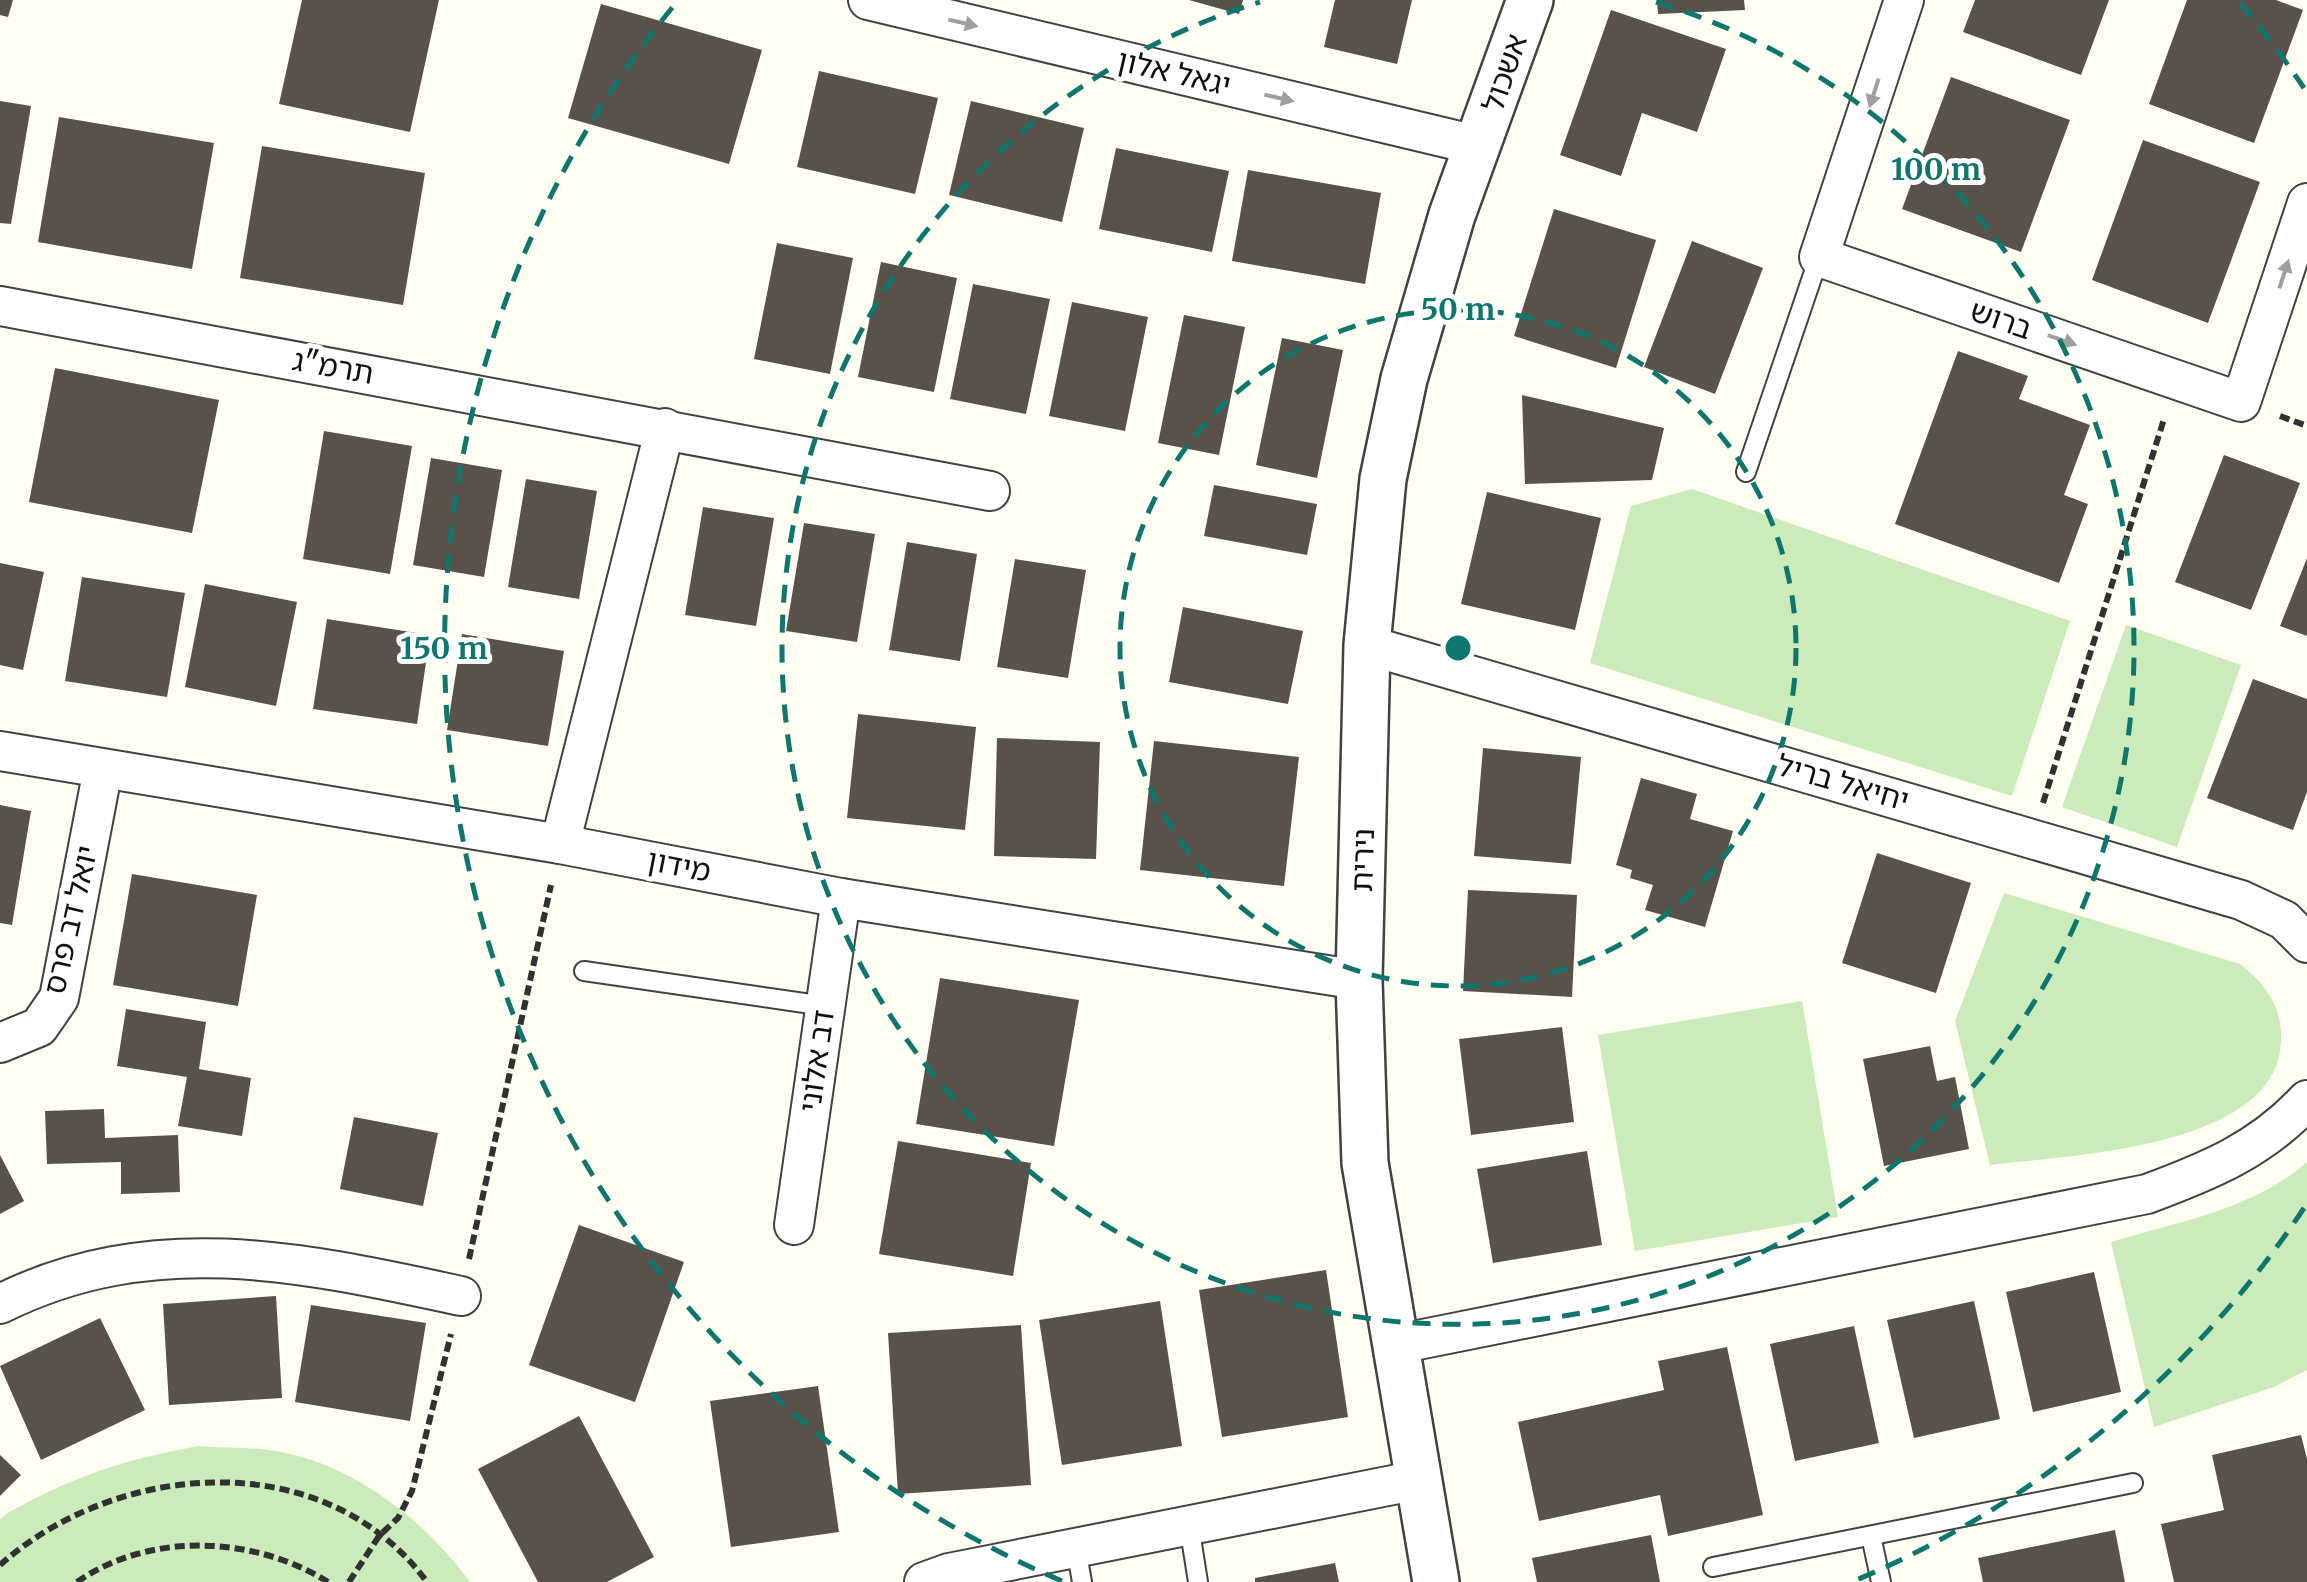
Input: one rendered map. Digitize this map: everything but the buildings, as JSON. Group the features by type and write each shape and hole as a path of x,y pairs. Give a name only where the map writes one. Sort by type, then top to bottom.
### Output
{"street":[{"name":"יגאל אלון","path":"868,0 1480,146"},
{"name":"אשכול","path":"1480,146 1530,0"},
{"path":"1819,258 1904,0"},
{"name":"נירית","path":"1436,1582 1365,1163 1359,980 1367,645 1382,478 1404,379 1452,215 1480,146"},
{"name":"ברוש","path":"1819,258 2241,402 2307,204"},
{"name":"תרמ\"ג","path":"0,306 990,490"},
{"path":"560,844 665,428"},
{"name":"יחיאל בריל","path":"1367,645 2241,900 2284,920 2307,943"},
{"name":"מידון","path":"0,751 560,844 841,898 1359,980"},
{"name":"יואל דב פרס","path":"0,1043 40,1027 59,998 104,769"},
{"name":"דב אלוני","path":"794,1225 841,898"},
{"path":"1394,1345 2147,1194 2229,1163 2281,1128 2307,1100"},
{"path":"0,1304 34,1287 113,1266 190,1256 263,1258 326,1266 461,1296"},
{"path":"924,1582 1079,1565 1189,1525 1418,1480"}],"lane":[{"path":"1746,472 1819,258"},
{"path":"584,971 825,1006"},
{"path":"1713,1567 2132,1483"},
{"path":"1189,1525 1198,1582"},
{"path":"1872,1536 1881,1582"}],"path":[{"path":"2032,838 2176,380"},
{"path":"349,1582 379,1536 398,1518 412,1490 461,1296 560,844"},
{"path":"0,1565 26,1542 80,1512 139,1490 201,1481 266,1484 321,1501 379,1536 427,1582"},
{"path":"77,1582 107,1566 160,1548 204,1544 271,1555 328,1582"}],"green space":[{"path":"1692,489 2070,621 2012,796 1590,663 1631,506"},
{"path":"2126,625 2241,665 2177,847 2062,807"},
{"path":"2004,893 2240,964 2265,989 2279,1018 2281,1042 2270,1078 2244,1105 2207,1125 2163,1140 2068,1157 1990,1165 1955,1021"},
{"path":"1802,1001 1838,1217 1635,1251 1598,1035"},
{"path":"2307,1162 2307,1370 2274,1387 2154,1427 2111,1242 2239,1203"},
{"path":"199,1446 259,1449 298,1456 355,1480 407,1515 470,1582 0,1582 0,1519 6,1514 99,1471"}]}
